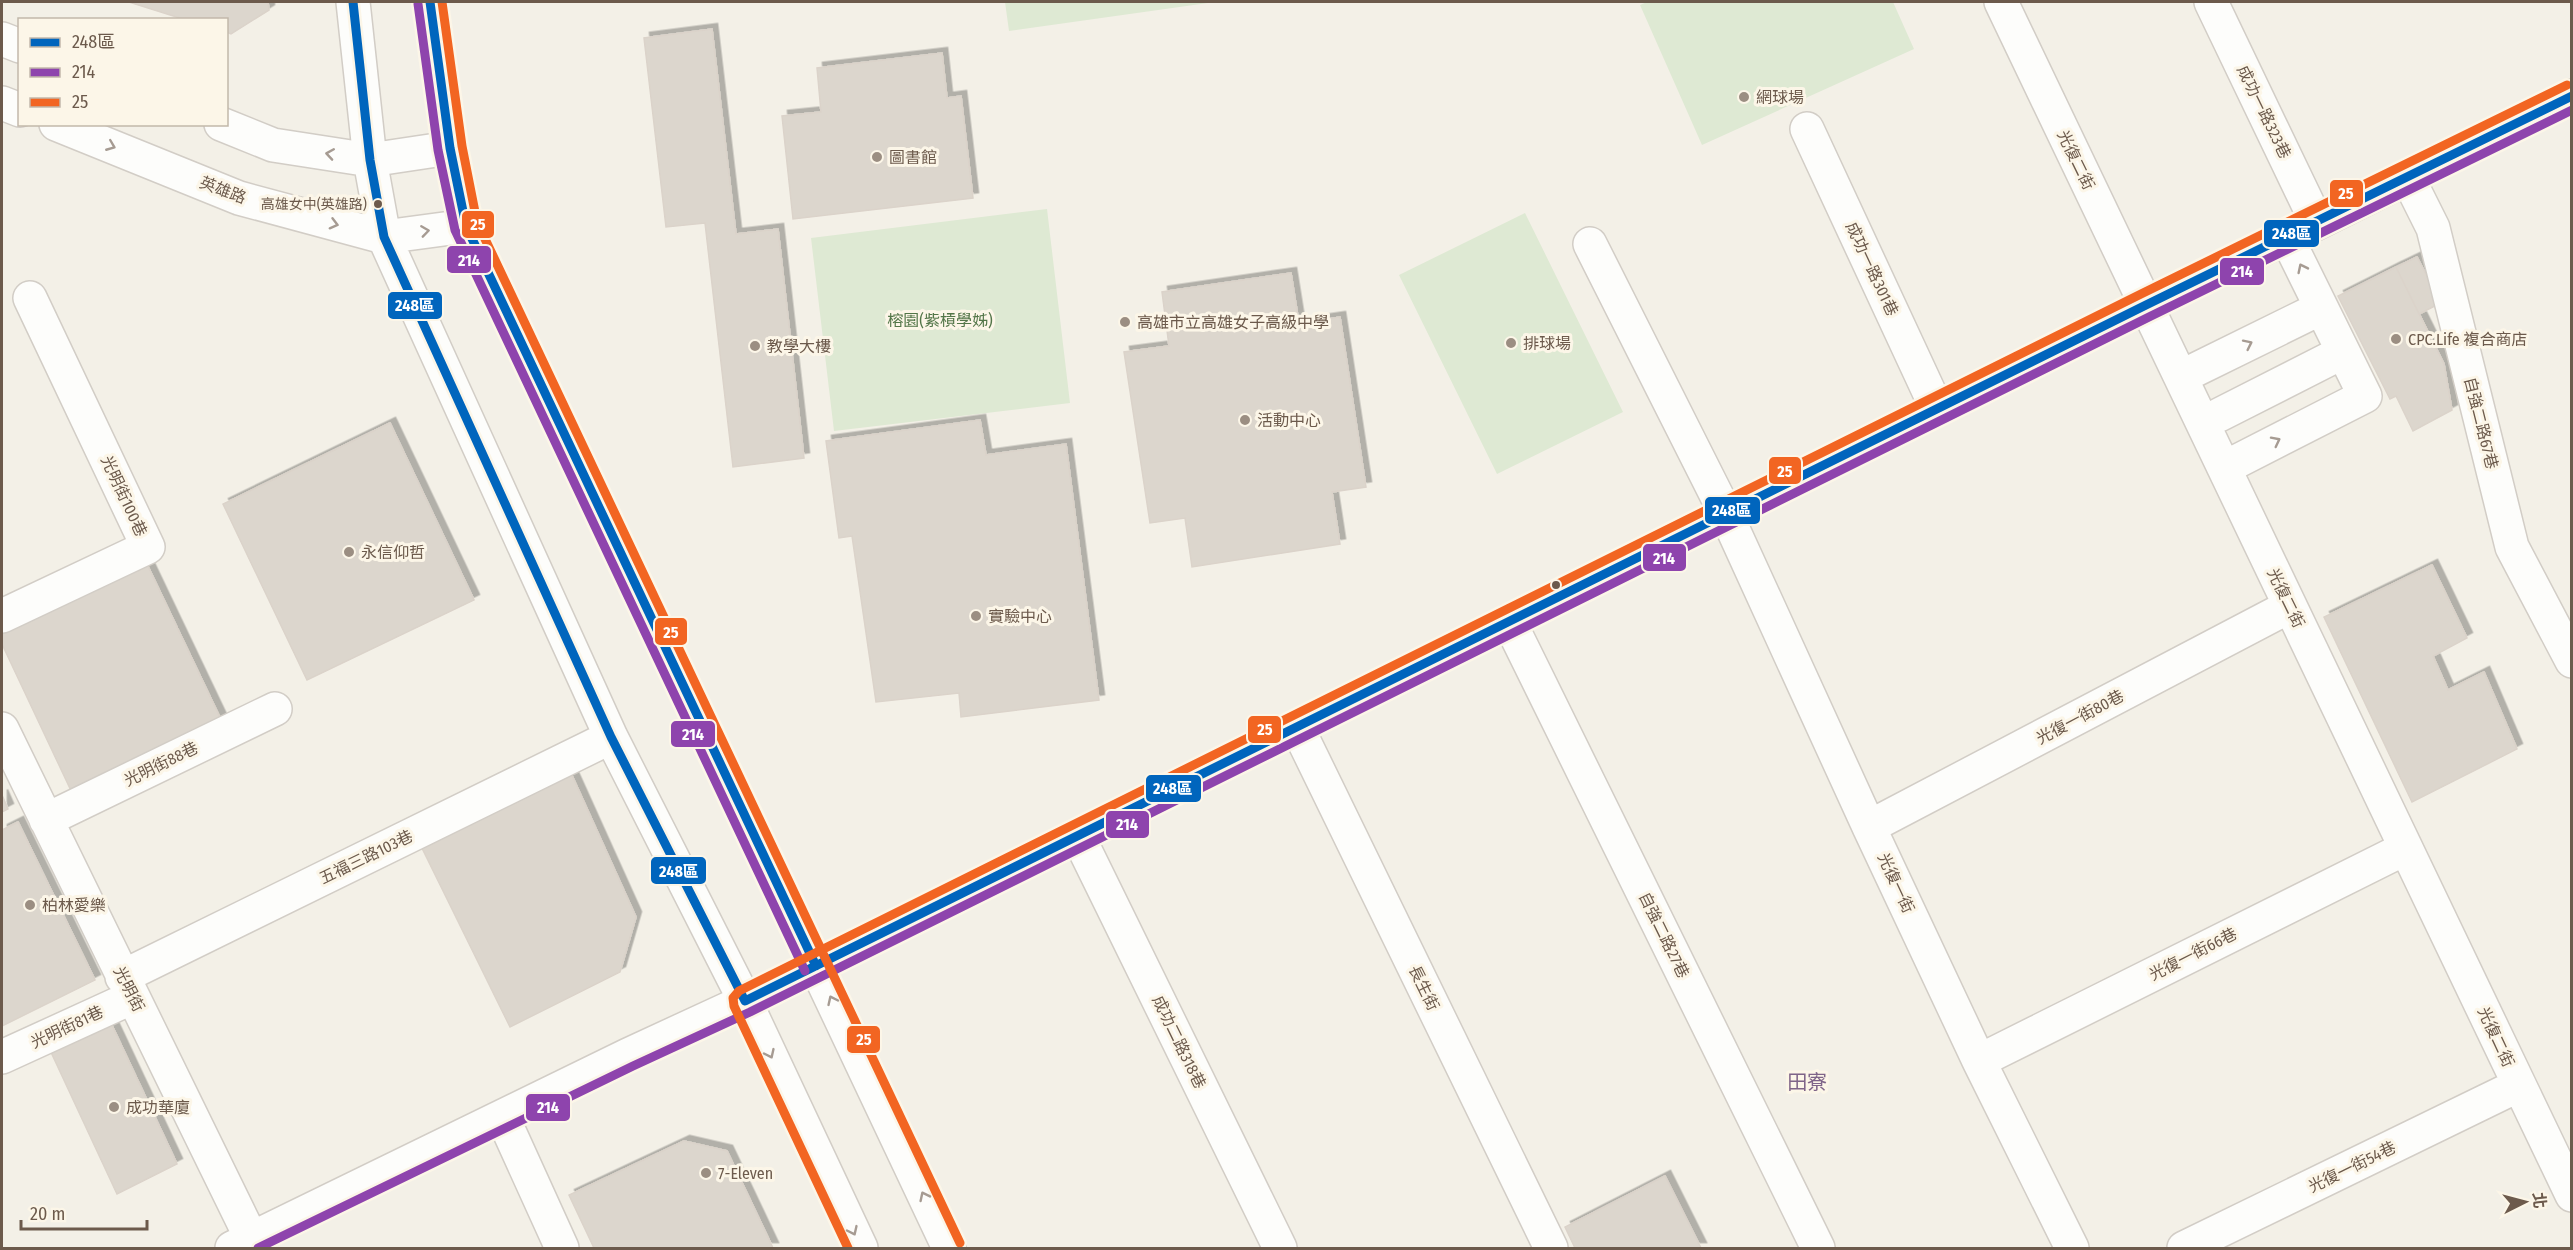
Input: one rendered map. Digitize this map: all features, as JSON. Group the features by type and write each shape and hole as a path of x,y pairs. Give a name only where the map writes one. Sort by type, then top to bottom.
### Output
{"street":[{"path":"353,2 370,160 384,237 611,736 745,1001 861,1248"},
{"path":"430,2 450,148 466,226 949,1248"},
{"name":"光復二街","path":"2001,2 2146,305 2186,368 2232,463 2290,606 2571,1195"},
{"name":"成功一路323巷","path":"2211,2 2317,223"},
{"path":"2,39 18,45"},
{"path":"246,1245 628,1055 816,966 2571,96"},
{"path":"2,102 18,109"},
{"name":"英雄路","path":"61,126 239,198 384,237 466,226"},
{"path":"226,126 273,145 370,160 450,148"},
{"name":"成功一路301巷","path":"1807,129 1937,409"},
{"name":"自強二路67巷","path":"2408,178 2433,228 2512,547 2571,661"},
{"path":"2287,238 2365,396 2232,463 2219,415 2186,368 2321,308"},
{"name":"光復一街","path":"1590,244 1726,514 1979,1061 2072,1248"},
{"name":"光明街100巷","path":"2,616 148,546 30,298"},
{"path":"2219,415 2343,352"},
{"name":"光復一街80巷","path":"1869,827 2290,606"},
{"name":"自強二路27巷","path":"1509,621 1818,1248"},
{"name":"光明街88巷","path":"46,820 275,709"},
{"name":"長生街","path":"1297,727 1551,1248"},
{"name":"光明街","path":"2,729 127,987 246,1245"},
{"name":"五福三路103巷","path":"127,987 611,736"},
{"name":"成功二路318巷","path":"1078,836 1280,1248"},
{"name":"光復一街66巷","path":"1979,1061 2406,848"},
{"name":"光明街81巷","path":"2,1057 127,987"},
{"name":"光復一街54巷","path":"2184,1248 2519,1085"},
{"path":"502,1118 562,1248"}],"green space":[{"path":"1005,2 1215,2 1009,31"},
{"name":"網球場","path":"1647,2 1893,2 1914,49 1702,145 1640,5"},
{"name":"榕園(紫槓學姊)","path":"1047,209 1070,403 834,431 811,238"},
{"name":"排球場","path":"1525,213 1623,412 1497,474 1399,275"}],"building":[{"path":"129,2 268,2 269,10 231,34 228,33 228,18 180,18"},
{"name":"教學大樓","path":"712,29 736,234 778,229 804,458 733,467 705,223 666,227 644,38"},
{"name":"圖書館","path":"942,53 947,98 961,96 973,198 793,219 782,116 821,112 817,68"},
{"path":"2417,257 2441,303 2419,314 2396,267"},
{"name":"CPC.Life 複合商店","path":"2396,267 2444,364 2452,410 2413,431 2396,396 2390,399 2338,296"},
{"name":"活動中心","path":"1291,273 1299,323 1340,317 1366,487 1332,492 1340,544 1192,567 1185,518 1150,523 1124,352 1169,346 1162,292"},
{"name":"實驗中心","path":"980,420 986,455 1066,444 1099,700 961,717 959,693 876,702 852,536 839,538 826,441"},
{"name":"永信仰哲","path":"390,423 474,600 307,680 223,504"},
{"path":"145,560 224,726 74,797 2,644 2,628"},
{"path":"2432,565 2467,638 2433,656 2448,690 2484,672 2517,749 2412,802 2324,617"},
{"path":"570,771 636,917 620,972 510,1027 420,844"},
{"path":"2,795 8,809 2,812"},
{"name":"柏林愛樂","path":"18,822 95,980 2,1026 2,830"},
{"name":"成功華廈","path":"110,1021 177,1164 117,1194 50,1050"},
{"path":"684,1141 727,1151 773,1248 594,1248 569,1195"},
{"path":"1665,1176 1701,1248 1575,1248 1565,1227"}],"transit line":[{"name":"248區","path":"353,2 370,160 384,237 611,737 745,1001 2146,305 2572,96"},
{"name":"248區","path":"430,2 450,148 466,226 816,966"},
{"name":"25","path":"442,2 462,146 477,222 960,1243"},
{"name":"214","path":"418,4 438,150 455,230 805,971"},
{"name":"25","path":"848,1248 734,1006 733,998 739,991 2141,294 2567,85"},
{"name":"214","path":"258,1248 633,1066 750,1012 2151,316 2572,110"}],"place":[{"name":"網球場","path":"1744,97"},
{"name":"圖書館","path":"877,157"},
{"name":"高雄女中(英雄路)","path":"378,204"},
{"name":"高雄市立高雄女子高級中學","path":"1125,322"},
{"name":"CPC.Life 複合商店","path":"2396,339"},
{"name":"排球場","path":"1511,343"},
{"name":"教學大樓","path":"755,346"},
{"name":"活動中心","path":"1245,420"},
{"name":"永信仰哲","path":"349,552"},
{"name":"實驗中心","path":"976,616"},
{"name":"柏林愛樂","path":"30,905"},
{"name":"成功華廈","path":"114,1107"},
{"name":"7-Eleven","path":"706,1173"}],"district":[{"name":"田寮","path":"1807,1082"}]}
